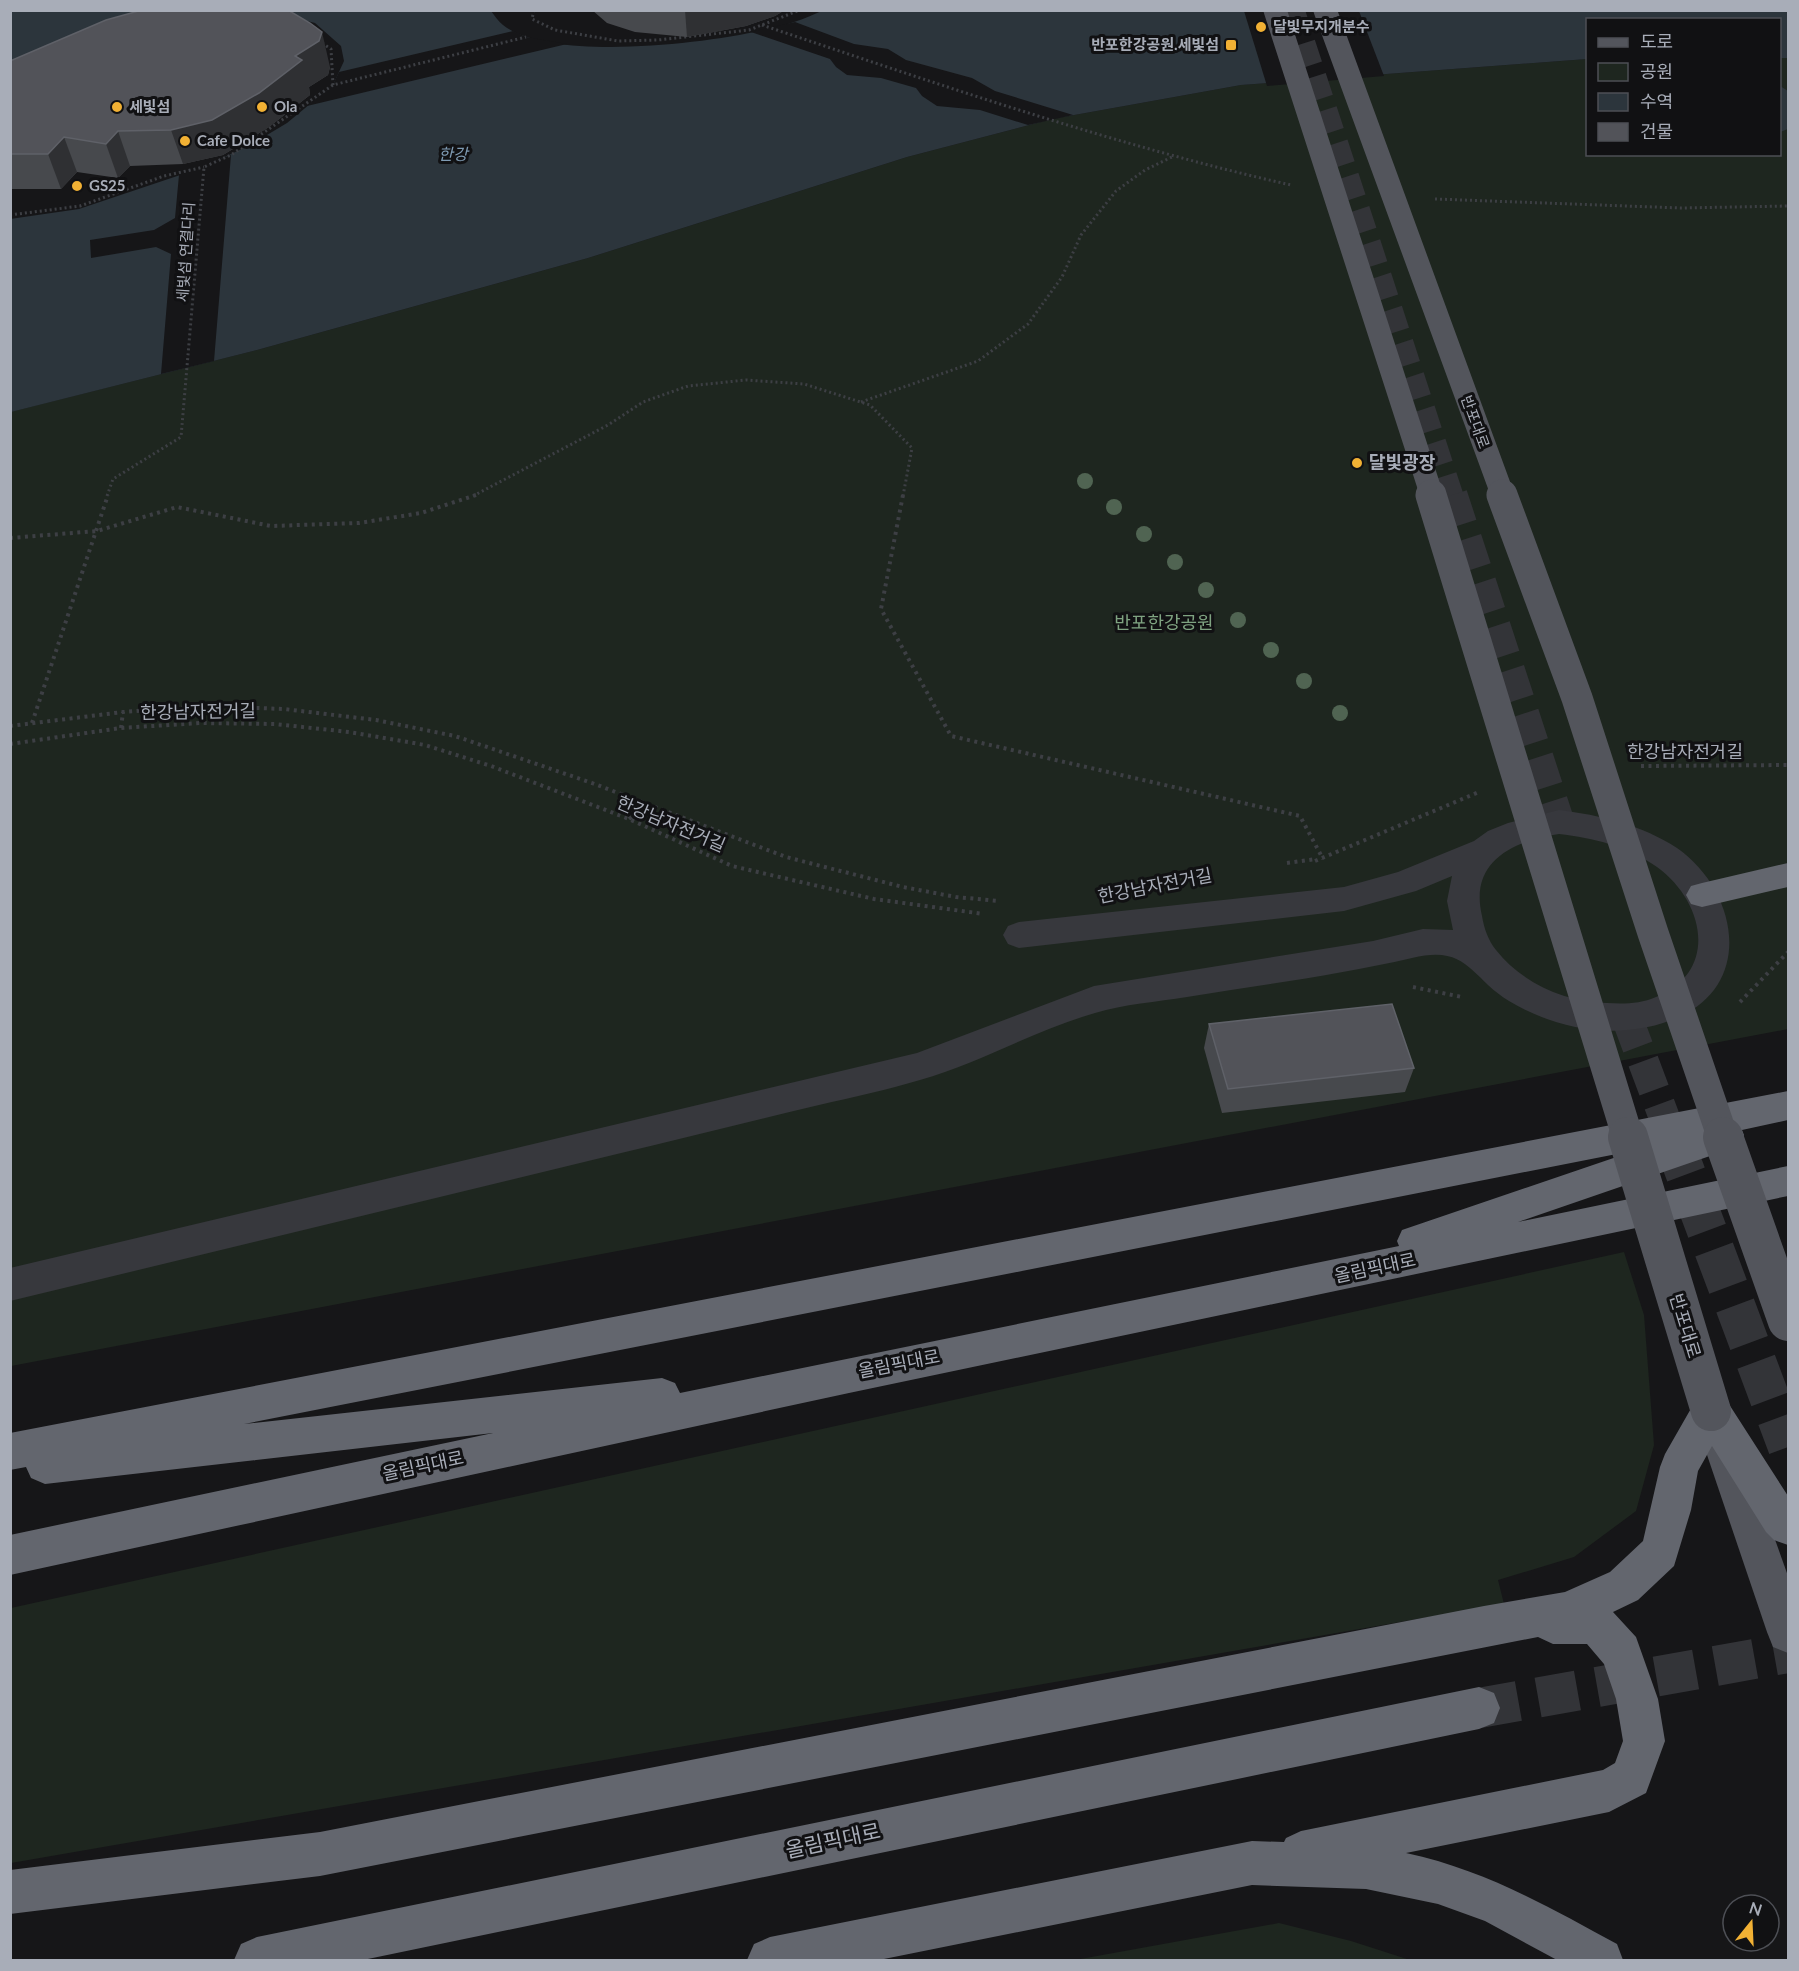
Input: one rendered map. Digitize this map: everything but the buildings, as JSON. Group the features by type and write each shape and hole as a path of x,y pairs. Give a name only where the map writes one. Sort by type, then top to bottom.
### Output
{"highway":[{"path":"1701,895 1788,875"},
{"path":"10,1452 1788,1106"},
{"path":"1278,1288 1788,1114"},
{"name":"올림픽대로","path":"10,1555 849,1374 1278,1288 1788,1181"},
{"path":"10,1469 849,1374"},
{"path":"10,1892 320,1854 1484,1626 1567,1612 1624,1586 1660,1552 1679,1467 1711,1411 1780,1518 1788,1526"},
{"path":"770,1960 1610,1790 1631,1778 1644,1741 1637,1699 1621,1652 1596,1623 1484,1626"},
{"name":"올림픽대로","path":"258,1960 1479,1708"},
{"path":"1252,1863 1366,1868 1438,1882 1496,1903 1601,1960"}],"main road":[{"name":"반포대로","path":"1275,10 1326,163 1548,872 1711,1411 1788,1632"},
{"name":"반포대로","path":"1325,10 1577,698 1653,933 1764,1258 1788,1321"}],"street":[{"path":"10,1285 920,1066 1094,999 1373,954 1423,942 1462,943 1484,958 1512,985 1547,1004 1587,1016 1627,1018 1660,1011 1688,997 1707,975 1716,950 1714,922 1701,895 1682,869 1652,848 1618,833 1587,824 1559,822 1538,824 1512,833 1485,850 1405,882 1344,899 1019,935"},
{"path":"1484,958 1464,919 1465,881 1485,850"}],"path":[{"path":"534,10 532,19 555,30 618,41 658,40 749,30 800,10"},
{"path":"762,25 1052,119"},
{"path":"10,215 80,206 164,177 204,167 231,155 333,85 526,37"},
{"path":"316,39 331,49 333,85"},
{"path":"860,402 978,361 1028,324 1062,277 1081,235 1116,191 1145,170 1174,156"},
{"name":"세빛섬 연결다리","path":"98,531 113,479 182,436 204,167"},
{"path":"10,538 98,531 177,507 271,526 359,523 421,513 469,498 608,425 643,402 688,386 746,380 804,384 870,405 912,448 881,609 951,736 1300,816 1322,858"},
{"path":"32,723 98,531"},
{"name":"한강남자전거길","path":"10,726 123,712 205,706 284,709 376,720 455,736 786,857 903,887 956,897 1003,901"},
{"path":"121,728 123,712"},
{"name":"한강남자전거길","path":"10,744 121,728 200,723 275,724 349,732 425,745 491,766 628,819 732,866 874,899 986,914"},
{"name":"한강남자전거길","path":"1639,766 1788,765"},
{"path":"1293,870 1484,789"},
{"path":"628,819 646,804"},
{"path":"1278,865 1322,858"},
{"path":"1733,1010 1788,952"},
{"path":"1407,986 1491,1003 1512,985"}],"green space":[{"name":"반포한강공원","path":"1781,58 1788,58 1788,1029 11,1366 10,412 257,350 588,258 907,157 1052,119 1241,85 1586,59 1586,156 1781,156"},
{"path":"1624,1252 1644,1315 1654,1445 1636,1511 1574,1557 1498,1580 1504,1604 11,1863 11,1608"},
{"path":"1279,1923 1351,1941 1410,1960 1075,1960"}],"water":[{"name":"한강","path":"824,10 1788,11 1788,58 1781,58 1781,18 1586,18 1586,59 1241,85 1052,119 907,157 588,258 257,350 11,412 10,219 79,209 204,167 252,144 287,123 333,85 344,61 341,46 315,23 288,16 248,11 491,11 503,25 527,37 561,44 601,47 645,46 731,37 794,22"},
{"path":"11,11 236,11 11,63"},
{"path":"1781,87 1788,91 1788,129 1781,132"}],"pier":[{"path":"1244,11 1359,11 1384,76 1267,86"},
{"path":"795,22 854,44 888,49 906,60 972,78 995,91 1073,115 1028,125 980,110 937,106 922,96 916,88 881,78 847,75 830,59 751,32"},
{"path":"513,31 526,37 567,44 307,106 333,85 339,72"},
{"path":"231,155 214,361 161,374 171,254 156,247 91,258 90,240 154,230 175,218 179,175"}],"tunnel":[{"path":"1293,10 1452,496"},
{"path":"1452,495 1559,822"},
{"path":"1627,1018 1672,1138"},
{"path":"1672,1137 1788,1447"},
{"path":"1479,1708 1788,1653"}],"place":[{"name":"달빛무지개분수","path":"1261,27"},
{"name":"반포한강공원.세빛섬","path":"1231,45"},
{"name":"세빛섬","path":"117,107"},
{"name":"Ola","path":"262,107"},
{"name":"Cafe Dolce","path":"185,141"},
{"name":"GS25","path":"77,186"},
{"name":"달빛광장","path":"1357,463"}]}
